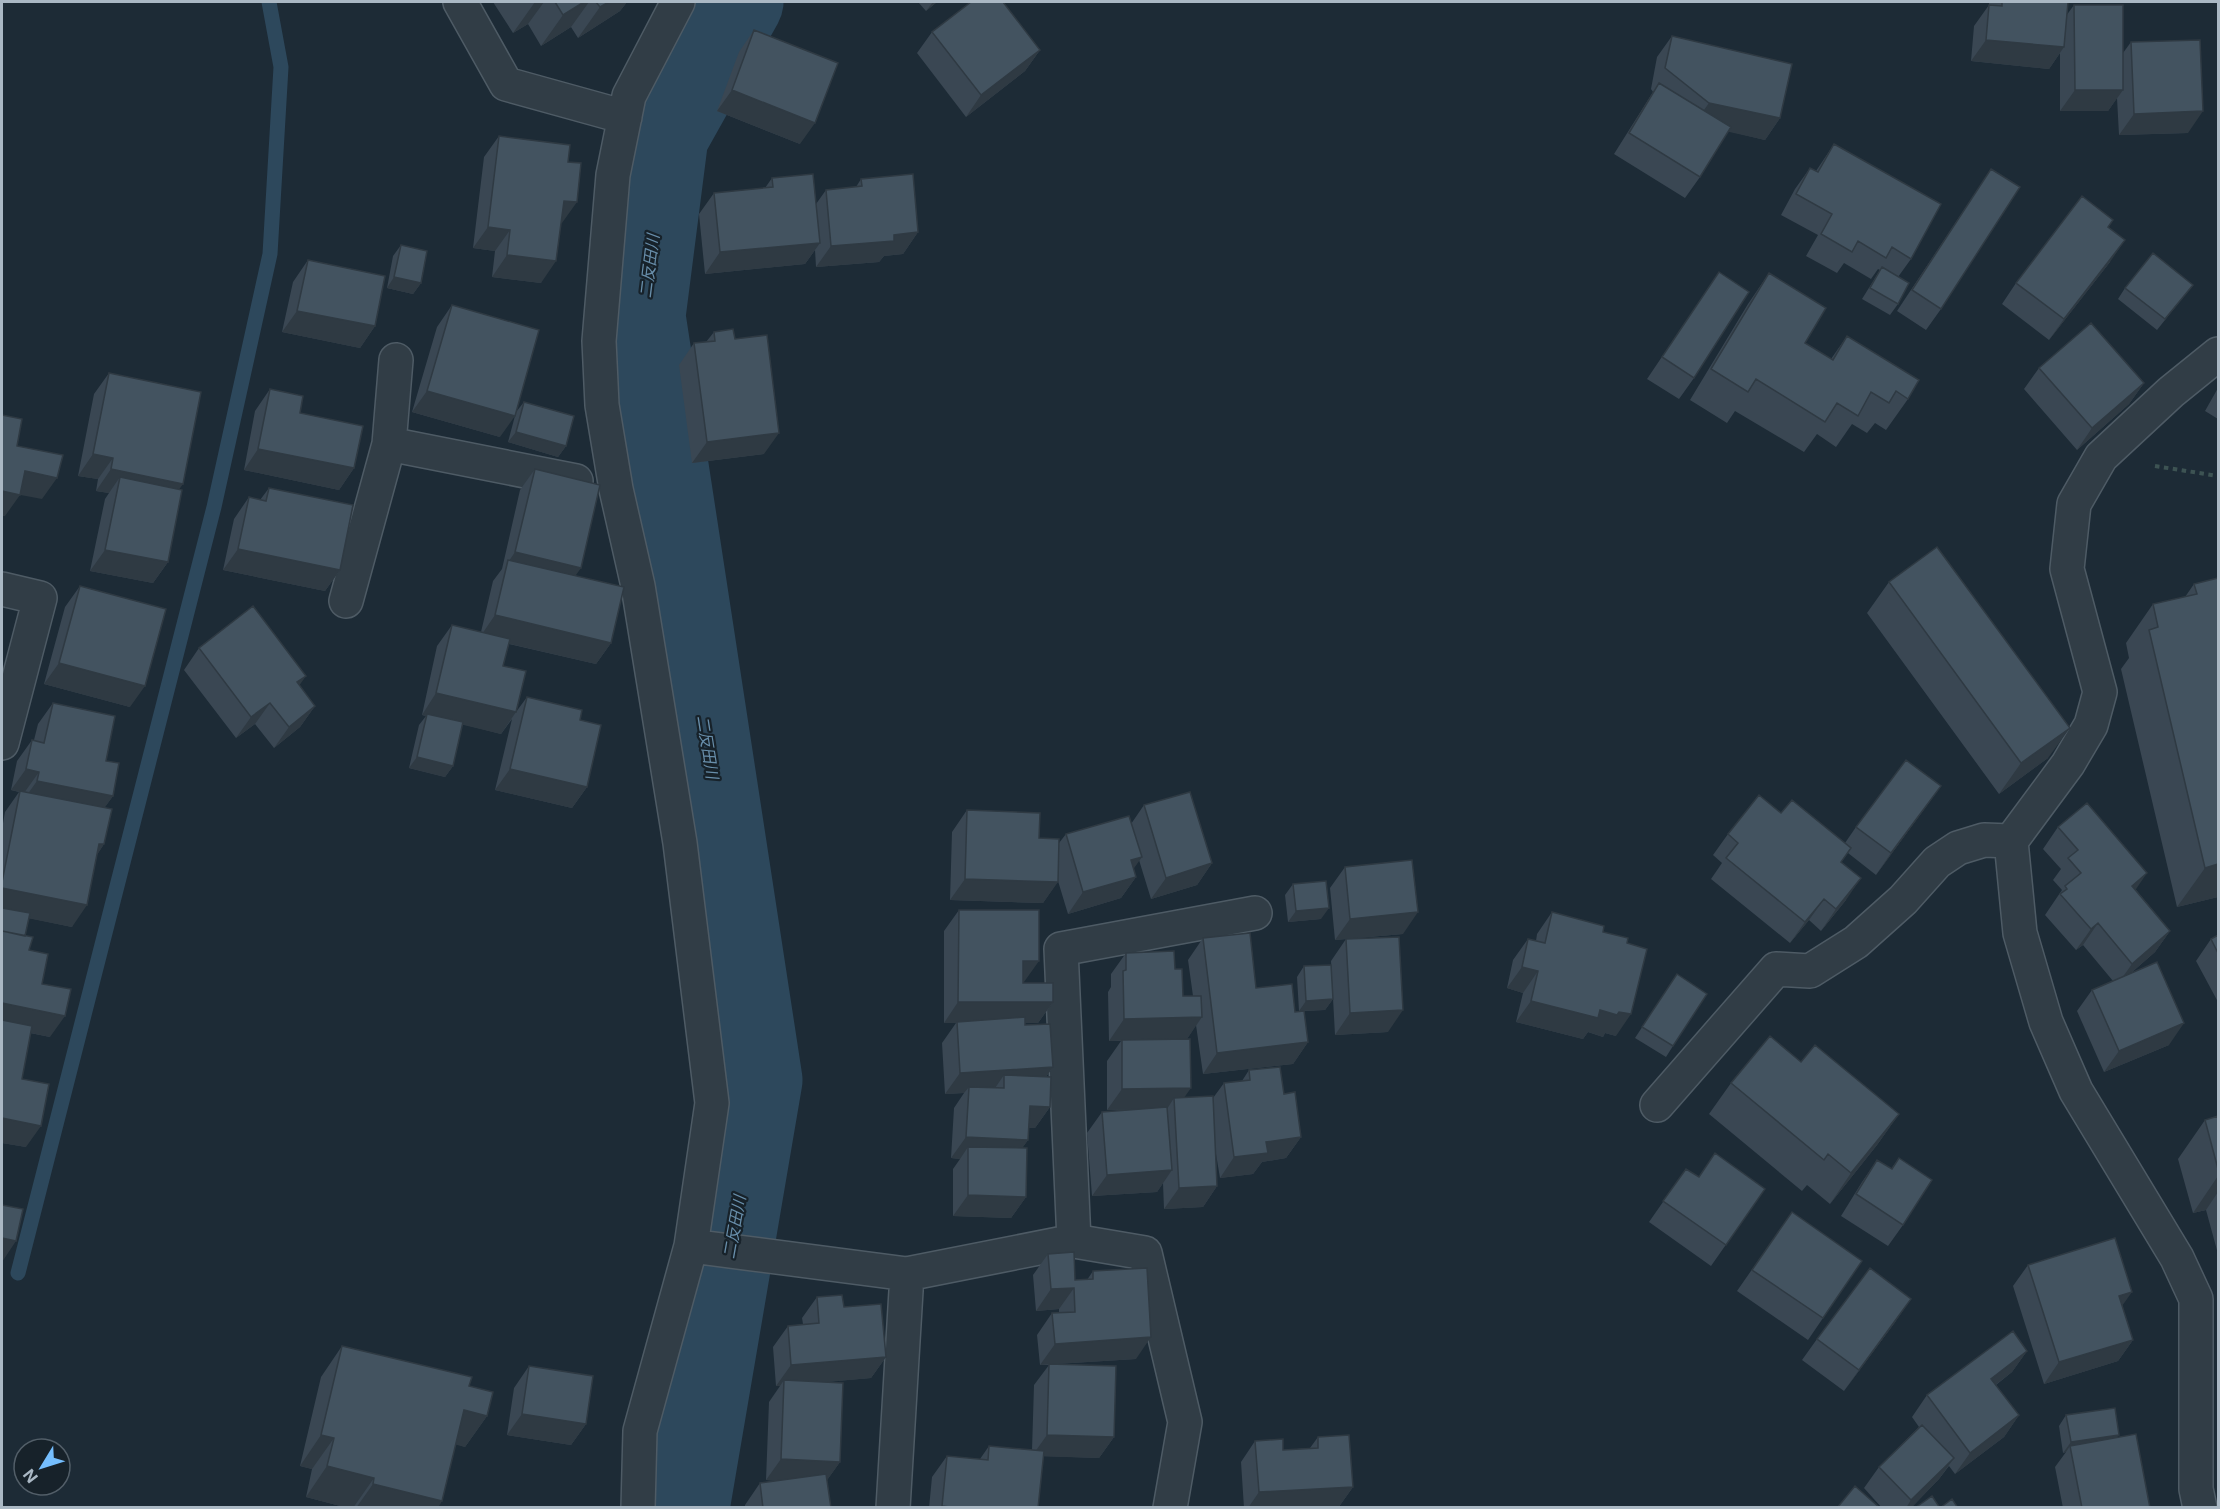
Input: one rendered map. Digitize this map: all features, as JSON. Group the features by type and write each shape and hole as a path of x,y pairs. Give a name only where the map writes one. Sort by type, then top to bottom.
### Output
{"street":[{"path":"460,2 506,84 625,117"},
{"path":"638,1508 640,1431 691,1246 712,1104 680,843 638,586 616,489 602,405 599,342 613,175 629,96 678,2"},
{"path":"2200,1508 2196,1489 2196,1299 2177,1258 2076,1091 2046,1022 2020,933 2011,840 2068,764 2091,725 2100,692 2067,569 2074,504 2101,457 2171,392 2218,354"},
{"path":"346,601 389,444 396,360"},
{"path":"389,444 616,489"},
{"path":"2,589 40,598 2,744"},
{"path":"1657,1104 1776,969 1810,971 1856,942 1903,900 1937,862 1958,848 1984,840 2011,840"},
{"path":"1074,1241 1061,949 1255,913"},
{"path":"691,1246 907,1274 1074,1241 1145,1253 1185,1422 1170,1508"},
{"path":"894,1508 907,1274"}],"path":[{"path":"2101,457 2218,476"}],"building":[{"path":"555,2 584,2 563,15"},
{"path":"596,2 609,2 600,7"},
{"path":"971,2 1003,2 1040,50 981,95 932,32"},
{"path":"2002,2 2068,2 2064,47 1986,40 1989,5 2002,6"},
{"path":"2074,5 2123,5 2123,90 2075,90"},
{"path":"754,30 838,63 815,123 732,90"},
{"path":"1672,36 1792,64 1780,118 1709,103 1665,68"},
{"path":"2200,40 2203,111 2134,114 2131,42"},
{"path":"1659,83 1731,127 1700,177 1629,133"},
{"path":"499,136 570,145 568,162 581,163 577,202 564,201 556,261 507,255 510,230 488,227"},
{"path":"1834,144 1941,204 1911,259 1892,247 1886,258 1858,241 1852,252 1821,234 1832,214 1796,194 1810,168 1818,172"},
{"path":"1991,169 2020,187 1941,309 1912,290"},
{"path":"813,174 820,243 720,252 714,193 773,187 772,178"},
{"path":"913,174 918,232 894,235 894,241 831,246 826,190 862,186 861,179"},
{"path":"2082,196 2113,220 2108,227 2125,240 2064,319 2016,283"},
{"path":"401,245 427,251 421,283 394,277"},
{"path":"2153,253 2193,285 2165,319 2125,288"},
{"path":"308,260 385,276 375,326 297,311"},
{"path":"1882,267 1909,283 1898,304 1870,288"},
{"path":"1719,272 1749,292 1694,378 1662,357"},
{"path":"1769,273 1826,308 1805,343 1833,360 1847,336 1919,380 1908,399 1896,391 1889,403 1871,392 1858,416 1837,403 1825,422 1756,379 1748,392 1711,369"},
{"path":"452,305 539,330 515,416 427,391"},
{"path":"2091,323 2144,383 2092,428 2039,368"},
{"path":"733,329 735,339 767,335 779,433 707,442 694,343 715,341 714,332"},
{"path":"109,373 201,392 183,484 111,469 113,458 93,454"},
{"path":"270,389 303,396 300,413 363,426 354,468 258,449"},
{"path":"524,402 574,416 566,446 516,432"},
{"path":"2,415 22,419 17,446 63,455 57,478 25,471 20,495 2,491"},
{"path":"535,469 600,485 581,568 515,552"},
{"path":"120,477 182,490 168,562 105,550"},
{"path":"269,488 353,505 340,570 238,549 249,497 266,501"},
{"path":"1937,547 2070,728 2021,763 1889,582"},
{"path":"508,560 624,587 611,643 495,615"},
{"path":"2218,578 2218,864 2205,868 2149,630 2158,627 2153,604 2197,594 2194,584"},
{"path":"80,586 166,609 145,686 59,663"},
{"path":"253,606 306,676 297,682 315,706 289,727 270,703 251,717 199,648"},
{"path":"452,625 510,639 503,666 526,671 516,712 436,693"},
{"path":"527,697 582,710 580,720 601,725 587,787 510,769"},
{"path":"53,703 115,716 106,761 119,763 113,796 37,781 39,772 26,769 32,740 44,743"},
{"path":"427,714 463,722 453,766 417,757"},
{"path":"1906,760 1941,786 1891,853 1856,827"},
{"path":"20,791 112,809 104,844 99,844 87,905 2,888"},
{"path":"1190,792 1212,863 1166,878 1144,805"},
{"path":"1759,795 1781,813 1792,800 1851,848 1841,862 1861,878 1836,909 1824,899 1805,922 1726,858 1738,843 1728,834"},
{"path":"2087,803 2147,873 2132,886 2170,931 2132,964 2098,923 2091,929 2060,894 2067,889 2065,886 2081,873 2068,858 2078,850 2058,827"},
{"path":"967,810 1040,813 1039,838 1059,839 1058,882 965,879"},
{"path":"1129,816 1142,857 1131,860 1136,877 1083,892 1066,834"},
{"path":"1412,860 1418,912 1350,919 1345,867"},
{"path":"1326,881 1329,908 1296,911 1293,884"},
{"path":"2,908 30,913 25,936 2,931"},
{"path":"959,910 1039,910 1039,961 1023,961 1023,983 1053,983 1053,1002 958,1002"},
{"path":"1552,912 1604,926 1603,932 1628,938 1627,943 1647,949 1631,1014 1619,1012 1617,1015 1600,1010 1598,1018 1531,1001 1538,971 1522,967 1528,939 1545,943"},
{"path":"2,931 33,937 29,950 48,954 42,984 71,989 65,1016 2,1003"},
{"path":"1250,933 1256,988 1292,984 1295,1012 1304,1011 1308,1042 1217,1053 1203,938"},
{"path":"2218,935 2218,953 2211,939"},
{"path":"1399,937 1403,1010 1350,1013 1346,939"},
{"path":"1174,951 1175,969 1182,969 1183,996 1201,996 1202,1017 1124,1019 1123,971 1126,970 1126,953"},
{"path":"2157,962 2184,1023 2119,1051 2092,990"},
{"path":"1331,965 1333,999 1306,1001 1304,966"},
{"path":"1677,974 1707,994 1673,1046 1642,1027"},
{"path":"1025,1017 1025,1025 1050,1024 1053,1067 960,1073 957,1022"},
{"path":"2,1020 32,1026 22,1079 49,1084 41,1126 2,1118"},
{"path":"1770,1036 1801,1062 1815,1045 1899,1114 1851,1173 1828,1154 1824,1160 1731,1083"},
{"path":"1190,1039 1191,1088 1122,1089 1122,1040"},
{"path":"1280,1067 1284,1094 1295,1092 1301,1137 1266,1142 1268,1153 1234,1157 1224,1083 1250,1080 1249,1070"},
{"path":"1004,1075 1051,1077 1050,1107 1030,1106 1028,1140 966,1137 969,1087 1004,1088"},
{"path":"1213,1096 1217,1186 1179,1188 1174,1098"},
{"path":"1167,1107 1172,1170 1107,1175 1102,1112"},
{"path":"2218,1116 2218,1169 2205,1120"},
{"path":"968,1147 1027,1148 1026,1197 968,1195"},
{"path":"1715,1153 1765,1189 1726,1245 1663,1201 1686,1169 1699,1177"},
{"path":"1899,1158 1932,1180 1903,1225 1856,1194 1877,1160 1892,1169"},
{"path":"2,1205 23,1209 16,1241 2,1238"},
{"path":"1792,1212 1862,1261 1823,1318 1752,1270"},
{"path":"2115,1238 2132,1292 2119,1296 2133,1340 2059,1362 2028,1265"},
{"path":"1074,1252 1075,1280 1093,1279 1093,1271 1147,1268 1151,1337 1055,1344 1052,1313 1075,1312 1074,1288 1051,1289 1048,1254"},
{"path":"1870,1268 1911,1299 1859,1370 1817,1339"},
{"path":"842,1295 844,1307 881,1304 886,1357 791,1365 788,1326 819,1323 817,1297"},
{"path":"2013,1331 2027,1351 1991,1379 2019,1415 1970,1453 1927,1395"},
{"path":"342,1346 472,1377 469,1386 493,1392 487,1416 464,1410 442,1501 373,1484 374,1478 327,1466 334,1438 321,1435"},
{"path":"1049,1364 1116,1366 1114,1437 1047,1435"},
{"path":"529,1366 593,1376 586,1424 522,1414"},
{"path":"784,1380 843,1383 840,1462 781,1459"},
{"path":"2115,1408 2119,1435 2071,1442 2066,1415"},
{"path":"1922,1425 1954,1458 1911,1500 1879,1467"},
{"path":"2136,1434 2150,1508 2082,1508 2070,1446"},
{"path":"1349,1435 1353,1487 1259,1492 1255,1441 1283,1439 1283,1450 1318,1448 1318,1437"},
{"path":"989,1446 1044,1451 1038,1508 942,1506 947,1456 988,1460"},
{"path":"826,1474 831,1508 763,1508 760,1483"},
{"path":"1855,1486 1880,1508 1837,1508"},
{"path":"1932,1496 1940,1508 1915,1508"},
{"path":"1952,1499 1958,1508 1940,1508"}],"waterway":[{"path":"18,1273 214,507 270,254 281,67 269,2"},
{"name":"二反田川","path":"686,1508 759,1080 642,316 665,136 740,2"}]}
